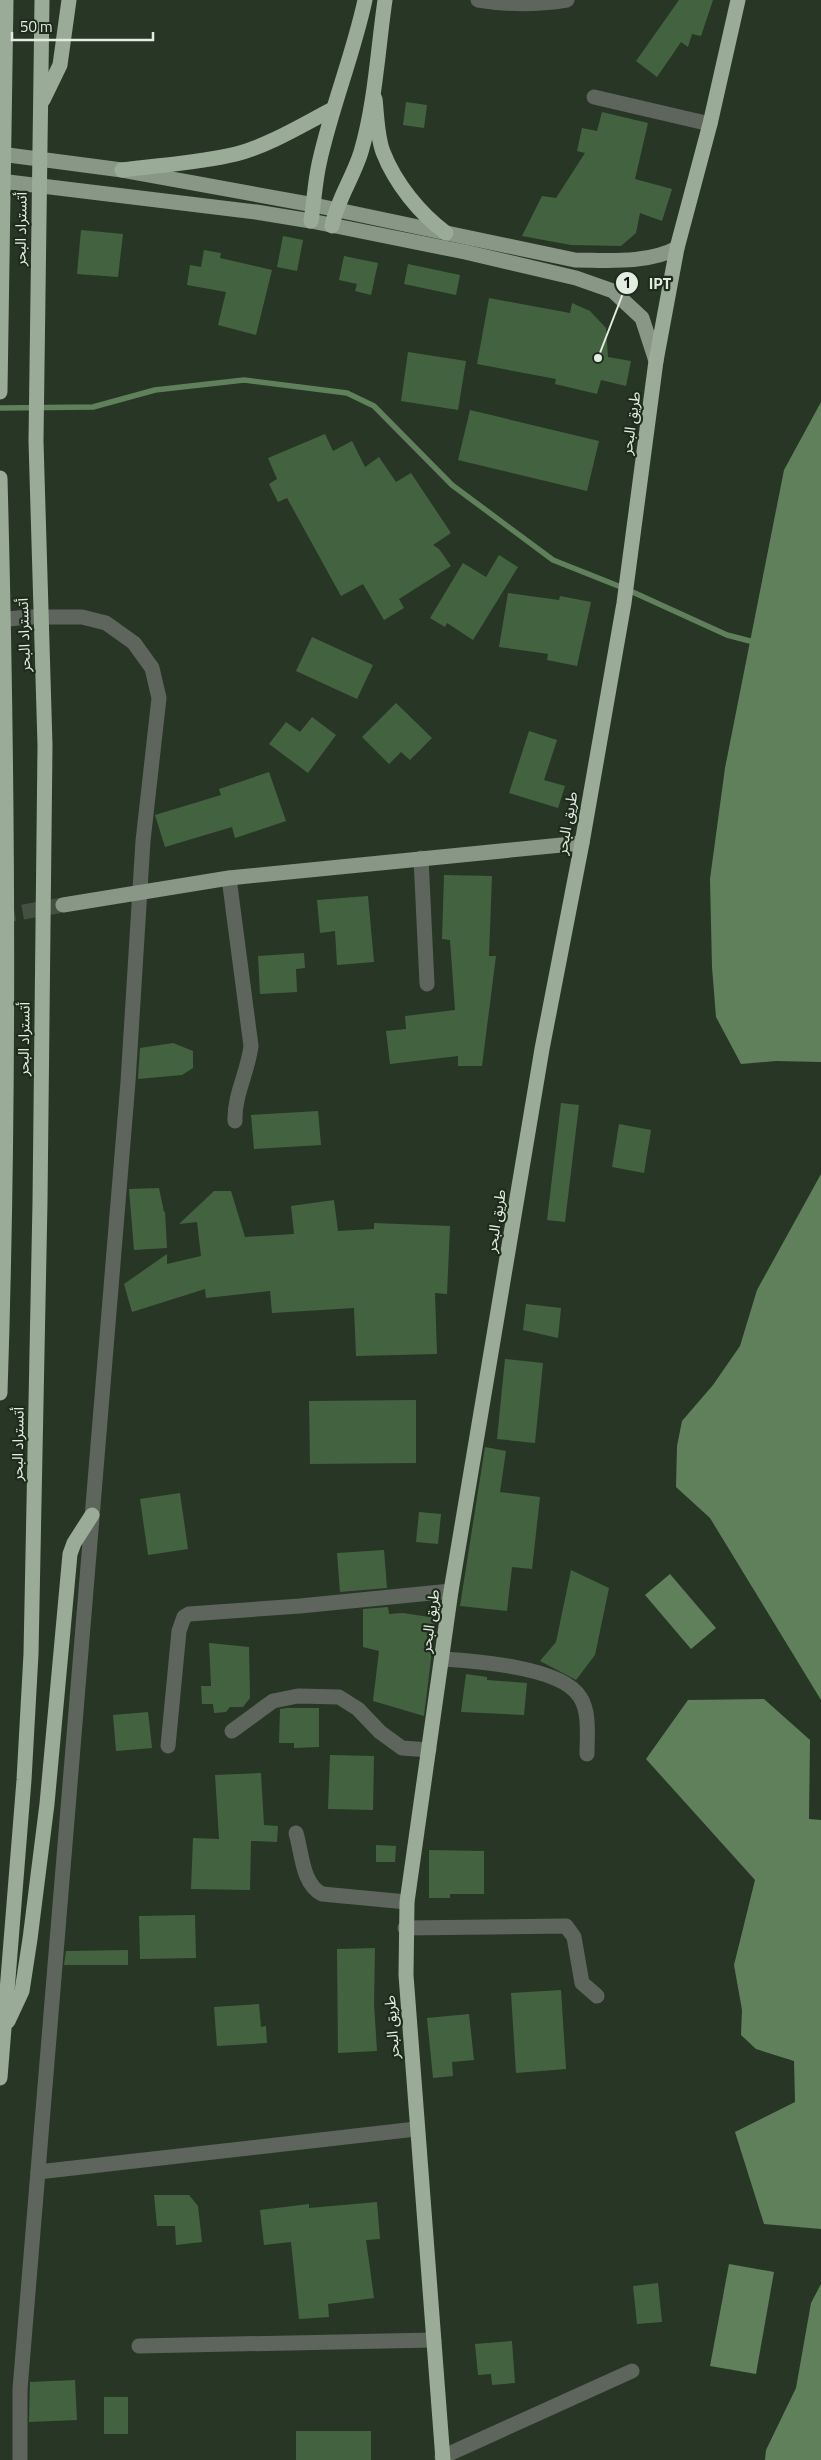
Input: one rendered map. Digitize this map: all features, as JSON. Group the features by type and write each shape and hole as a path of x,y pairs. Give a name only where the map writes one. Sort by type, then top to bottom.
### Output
{"highway":[{"name":"أتستراد البحر","path":"0,392 6,0"},
{"name":"أتستراد البحر","path":"0,2078 24,1780 31,1654 40,1202 45,745 36,441 42,0"},
{"path":"40,106 60,64 69,0"},
{"path":"311,221 318,166 333,109 358,35 364,0"},
{"path":"332,226 335,210 352,180 362,150 385,0"},
{"name":"طريق البحر","path":"443,2459 416,2129 406,1975 405,1928 407,1902 451,1591 542,1049 582,843 625,596 656,361 677,248 710,124 738,0"},
{"path":"373,88 383,152 401,184 426,218 446,233"},
{"path":"122,170 196,162 237,154 267,143 333,109"},
{"name":"أتستراد البحر","path":"0,478 7,742 6,1198 0,1393"},
{"path":"5,2027 22,1991 30,1938 48,1804 70,1554 74,1543 92,1515"}],"main road":[{"path":"0,154 122,170 335,210 574,260 613,260 665,254 677,248"},
{"path":"0,181 256,212 311,221 465,252 599,285 613,291 642,318 656,361"},
{"path":"63,905 229,878 582,843"}],"street":[{"path":"478,0 534,4 567,0"},
{"path":"594,97 710,124"},
{"path":"0,620 26,617 82,617 106,623 134,643 152,668 159,698 139,893 128,1082 20,2389 20,2460"},
{"path":"421,858 427,984"},
{"path":"229,878 251,1046 249,1064 234,1106 235,1122"},
{"path":"168,1746 180,1623 189,1614 292,1607 451,1591"},
{"path":"442,1659 483,1662 514,1668 559,1679 571,1686 580,1696 585,1709 587,1754"},
{"path":"232,1731 273,1702 298,1696 339,1697 358,1709 380,1732 402,1748 429,1750"},
{"path":"296,1833 308,1882 315,1890 322,1894 407,1902"},
{"path":"405,1928 566,1926 574,1937 582,1983 597,1996"},
{"path":"38,2172 416,2129"},
{"path":"139,2346 434,2340"},
{"path":"443,2459 632,2371"}],"shaded area":[{"path":"821,402 821,1062 776,1061 741,1064 716,1017 712,967 710,879 725,768 784,470"},
{"path":"821,1174 821,1700 710,1518 676,1487 677,1446 682,1421 713,1385 740,1346 757,1290"},
{"path":"670,1574 716,1628 691,1649 645,1595"},
{"path":"764,1699 810,1740 809,1819 821,1820 821,2229 764,2224 735,2132 795,2102 794,2061 756,2049 741,2035 742,2010 734,1965 755,1880 646,1759 688,1700"},
{"path":"729,2264 774,2272 756,2374 710,2366"},
{"path":"821,2284 821,2460 765,2460 766,2450 796,2388 811,2303"}],"building":[{"path":"679,0 713,0 701,36 692,34 688,47 681,42 657,77 636,61"},
{"path":"406,102 427,105 424,128 403,125"},
{"path":"602,112 648,123 635,179 672,189 662,221 640,213 636,233 621,246 571,245 522,236 542,196 556,198 585,153 577,151 582,128 597,131"},
{"path":"81,230 123,234 118,277 77,274"},
{"path":"283,236 303,240 297,271 277,267"},
{"path":"204,250 221,253 220,258 272,270 256,335 218,325 226,292 187,285 190,265 201,267"},
{"path":"344,256 378,263 371,295 355,291 357,284 339,280"},
{"path":"408,264 460,275 456,295 404,284"},
{"path":"489,298 570,313 572,303 590,311 606,328 608,357 631,361 626,386 601,380 597,394 555,384 556,379 477,364"},
{"path":"408,352 466,361 458,410 401,401"},
{"path":"470,410 599,441 587,491 458,460"},
{"path":"325,434 333,451 352,441 365,467 379,457 396,482 411,473 451,533 433,545 439,549 451,566 399,599 404,608 384,620 363,584 341,596 287,498 278,502 269,484 277,479 268,458"},
{"path":"499,555 518,567 473,640 447,623 445,627 430,618 463,563 486,577"},
{"path":"508,593 559,600 560,596 591,602 577,666 547,660 548,654 499,647"},
{"path":"312,637 373,665 357,699 296,671"},
{"path":"396,703 432,738 410,760 401,752 389,764 362,737"},
{"path":"312,717 336,735 308,773 269,744 286,722 300,732"},
{"path":"529,731 557,740 544,780 565,786 558,808 509,793"},
{"path":"269,772 286,821 235,838 232,827 165,847 155,815 221,795 219,789"},
{"path":"444,875 492,876 489,956 496,956 482,1066 458,1066 458,1056 390,1064 386,1031 406,1029 405,1016 455,1010 450,940 442,939"},
{"path":"368,896 374,962 337,965 335,931 320,933 317,900"},
{"path":"304,953 305,968 296,969 297,992 260,994 258,956"},
{"path":"173,1043 193,1051 193,1068 182,1075 138,1079 140,1048"},
{"path":"561,1103 579,1105 565,1222 547,1220"},
{"path":"318,1111 321,1145 254,1149 251,1115"},
{"path":"619,1124 651,1130 644,1173 612,1167"},
{"path":"159,1188 165,1212 167,1248 134,1250 129,1189"},
{"path":"214,1191 231,1191 245,1237 294,1234 291,1206 334,1200 338,1231 374,1229 374,1223 450,1226 447,1294 435,1293 437,1354 356,1356 354,1308 272,1313 270,1291 206,1298 205,1289 132,1312 124,1284 167,1254 167,1264 201,1256 197,1222 179,1224"},
{"path":"526,1304 561,1308 558,1338 523,1330"},
{"path":"505,1359 543,1363 535,1443 497,1439"},
{"path":"416,1400 416,1463 310,1464 309,1401"},
{"path":"485,1447 506,1451 500,1492 540,1497 532,1569 512,1567 507,1611 460,1606"},
{"path":"180,1493 188,1549 148,1555 140,1499"},
{"path":"419,1512 441,1514 438,1544 416,1542"},
{"path":"384,1550 387,1588 340,1592 337,1553"},
{"path":"571,1570 609,1588 595,1655 576,1680 540,1661 556,1642"},
{"path":"388,1607 389,1614 403,1613 436,1618 424,1716 373,1701 379,1651 363,1647 363,1609"},
{"path":"209,1643 249,1647 250,1698 243,1707 230,1707 226,1712 214,1713 213,1704 202,1704 201,1686 211,1686"},
{"path":"466,1674 487,1677 487,1680 527,1683 524,1715 461,1712"},
{"path":"319,1708 319,1747 294,1748 294,1743 279,1743 280,1709"},
{"path":"148,1712 152,1748 116,1751 113,1715"},
{"path":"330,1755 374,1756 373,1810 328,1809"},
{"path":"261,1773 264,1825 278,1826 277,1842 251,1841 250,1890 191,1889 193,1838 219,1839 215,1775"},
{"path":"376,1845 396,1846 395,1862 376,1862"},
{"path":"429,1850 484,1851 484,1894 450,1894 450,1898 429,1898"},
{"path":"195,1915 196,1958 140,1959 139,1916"},
{"path":"375,1948 374,2004 377,2051 338,2053 337,1949"},
{"path":"128,1950 128,1965 64,1965 66,1951"},
{"path":"561,1990 566,2069 516,2073 511,1993"},
{"path":"259,2004 261,2027 266,2026 267,2043 217,2046 214,2007"},
{"path":"469,2014 474,2060 452,2062 453,2076 433,2078 427,2018"},
{"path":"154,2195 189,2195 198,2206 202,2242 176,2245 175,2226 157,2226"},
{"path":"377,2202 380,2239 366,2240 374,2298 328,2304 329,2317 299,2319 291,2242 264,2245 260,2210 309,2204 309,2208"},
{"path":"658,2283 662,2322 637,2324 633,2286"},
{"path":"512,2341 515,2383 492,2385 491,2374 478,2375 475,2344"},
{"path":"75,2380 77,2420 29,2422 30,2382"},
{"path":"104,2397 128,2397 128,2434 104,2434"},
{"path":"296,2431 371,2431 371,2460 296,2460"}],"waterway":[{"path":"0,408 93,407 155,390 244,380 347,393 374,406 452,485 553,560 626,589 727,635 750,641"}],"tunnel":[{"path":"0,916 63,905"}],"place":[{"name":"IPT","path":"598,358"}]}
